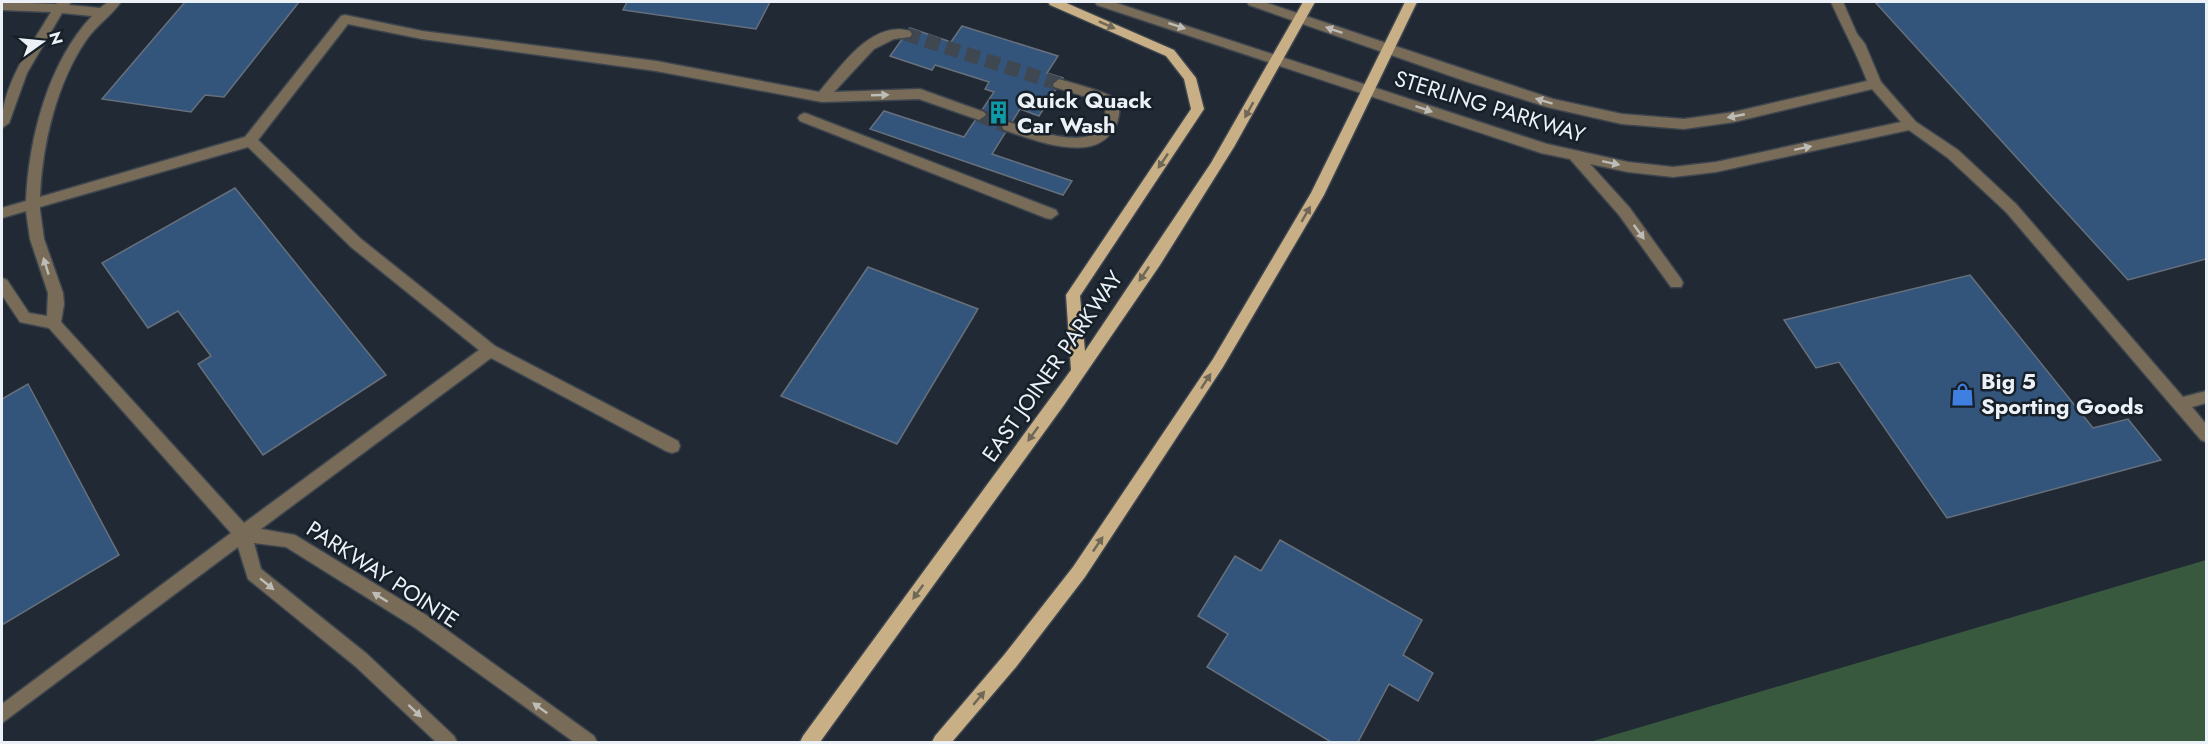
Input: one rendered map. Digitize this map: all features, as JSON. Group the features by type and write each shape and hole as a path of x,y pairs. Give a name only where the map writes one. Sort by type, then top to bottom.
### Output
{"main road":[{"path":"1054,2 1170,53 1190,78 1198,109 1073,295 1079,371"},
{"name":"EAST JOINER PARKWAY","path":"809,742 1079,371 1200,191 1243,121 1310,2"},
{"path":"941,742 1010,662 1079,572 1218,363 1317,195 1411,2"}],"street":[{"path":"53,323 57,300 35,230 33,204 35,176 43,131 56,89 80,38 115,2"},
{"name":"STERLING PARKWAY","path":"1101,2 1546,150 1628,167 1673,172 1716,167 1911,125"},
{"name":"STERLING PARKWAY","path":"1253,2 1552,104 1622,119 1684,124 1734,117 1875,84"},
{"path":"1837,2 1852,36 1859,44 1875,84 1911,125 1953,154 2011,208 2206,435"},
{"path":"2,6 62,5 103,13"},
{"path":"2,123 21,73 62,5"},
{"path":"2,213 250,141 345,19 422,35 656,66 716,80 822,97 920,94 979,115"},
{"path":"822,97 873,41 896,33 906,34"},
{"path":"1010,127 1050,141 1075,144 1094,139 1108,129 1113,116 1113,104 1104,98 1059,84"},
{"path":"805,118 1051,214"},
{"path":"250,141 356,243 490,350 672,446"},
{"path":"1574,155 1624,211 1676,283"},
{"path":"2,285 25,318 53,323 64,338 243,534 254,574 361,660 448,742"},
{"path":"2,714 313,479 490,350"},
{"path":"2180,404 2206,397"},
{"name":"PARKWAY POINTE","path":"243,534 289,540 420,621 588,742"}],"green space":[{"path":"2206,560 2206,742 1590,742"}],"building":[{"path":"185,2 299,2 224,97 205,95 191,112 102,99"},
{"path":"627,2 770,2 756,29 623,10"},
{"path":"1875,2 2206,2 2206,259 2128,280"},
{"name":"Quick Quack Car Wash","path":"962,26 1058,56 1047,73 1063,78 1039,116 1020,109 992,154 1072,181 1063,195 870,129 884,111 964,137 994,92 985,89 989,82 935,65 932,70 890,56 910,28 951,42"},
{"path":"235,188 386,375 263,455 198,364 211,356 178,311 148,328 102,263"},
{"path":"868,267 978,309 897,444 781,396"},
{"name":"Big 5 Sporting Goods","path":"1970,275 2093,428 2128,419 2161,460 1947,518 1839,362 1816,368 1784,320"},
{"path":"28,384 119,555 2,625 2,399"},
{"path":"1280,540 1422,620 1403,655 1433,673 1418,701 1389,684 1358,742 1331,742 1207,667 1228,634 1198,616 1235,556 1261,571"}],"tunnel":[{"path":"906,34 1059,84"},
{"path":"979,115 1009,127"}],"place":[{"name":"Quick Quack Car Wash","path":"999,113"},
{"name":"Big 5 Sporting Goods","path":"1963,394"}]}
